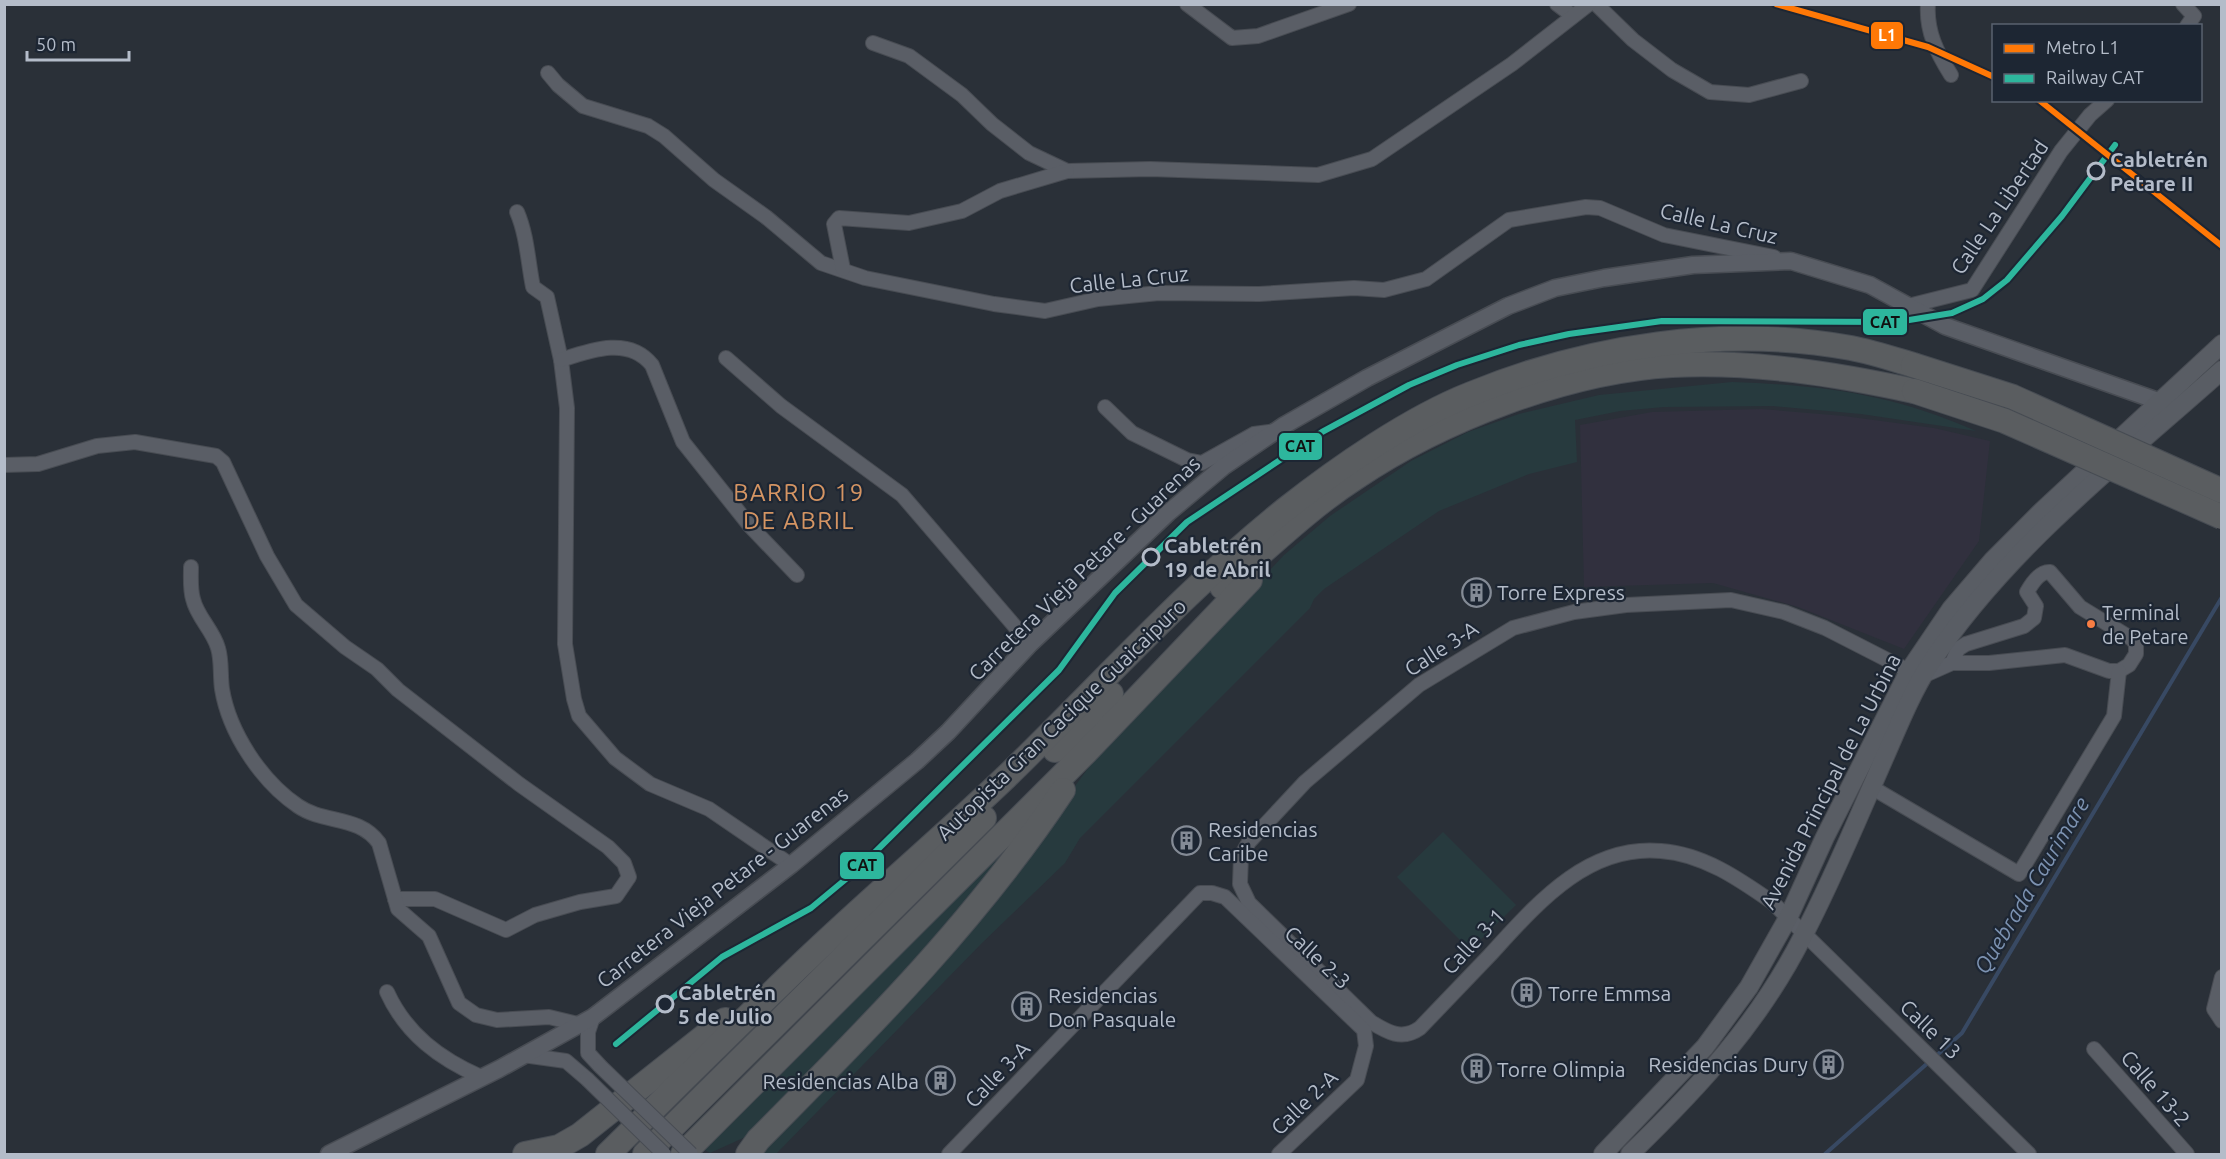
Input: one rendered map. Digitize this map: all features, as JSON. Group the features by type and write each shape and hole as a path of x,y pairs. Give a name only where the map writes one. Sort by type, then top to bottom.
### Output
{"highway":[{"name":"Autopista Gran Cacique Guaicaipuro","path":"608,1155 837,931 1005,778 1160,622 1286,510 1381,442 1467,395 1528,373 1562,364 1623,350 1670,343 1785,340 1852,348 2013,397 2222,491"},
{"name":"Autopista Gran Cacique Guaicaipuro","path":"645,1155 952,849 1082,724 1177,625 1353,479 1437,431 1493,407 1571,383 1671,365 1733,364 1855,378 1914,391 2005,421 2222,517"},
{"path":"683,1155 1086,752 1262,567 1282,537"},
{"path":"733,1155 753,1147 870,1028 945,944 1019,853 1052,807 1086,752"},
{"path":"525,1155 559,1147 580,1135 837,931"}],"main road":[{"name":"Avenida Principal de La Urbina","path":"1603,1155 1705,1047 1739,1002 1788,918 1825,837 1951,609 1993,560 2158,401 2222,344"},
{"name":"Avenida Principal de La Urbina","path":"1630,1155 1688,1098 1735,1045 1804,934 1871,787 1917,673 1962,618 2052,523 2222,370"}],"street":[{"path":"1187,4 1232,38 1258,36 1348,4"},
{"path":"1557,4 1573,16"},
{"path":"843,269 834,232 834,224 839,218 909,223 962,211 999,191 1066,171 1150,169 1318,175 1372,159 1512,64 1588,4"},
{"path":"1596,4 1633,40 1672,70 1710,92 1749,95 1802,81"},
{"path":"1928,4 1927,21 1931,35 1951,75"},
{"path":"2183,4 2191,21"},
{"path":"873,43 909,56 962,95 992,124 1029,153 1066,171"},
{"name":"Calle La Cruz","path":"548,73 558,86 583,106 648,126 664,136 714,180 766,217 821,263 865,278 931,292 1046,311 1098,299 1159,293 1259,294 1354,288 1384,290 1426,279 1509,220 1586,207 1600,208 1664,235 1791,261"},
{"name":"Calle La Libertad","path":"1908,306 1972,290 2061,151 2090,115 2105,102"},
{"path":"517,212 523,227 526,261 533,287 547,297 561,360 567,408 565,645 579,716 615,758 650,784 709,809 791,865"},
{"name":"Carretera Vieja Petare - Guarenas","path":"329,1155 523,1055 585,1020 791,865 917,761 948,732 1030,644 1168,513 1223,467 1276,431 1366,378 1473,323 1556,288 1604,278 1693,265 1791,261 1850,277 1945,326 2158,401"},
{"path":"561,360 607,348 637,350 646,357 652,365 683,442 750,526 797,575"},
{"path":"726,358 814,432 902,495 1030,644"},
{"path":"1105,407 1132,433 1187,460 1202,463 1254,434 1276,431"},
{"path":"4,465 38,464 97,446 135,442 216,456 223,462 267,556 296,605 345,647 377,669 398,690 519,784 608,847 624,863 629,877 616,896 580,902 535,915 506,930 435,899 395,899"},
{"path":"190,567 193,600 214,636 221,656 222,688 238,738 266,776 296,805 306,811 364,827 373,834 379,843 398,909 429,936 459,1003 476,1015 498,1020 549,1017 585,1020 588,1032 588,1053 691,1155"},
{"path":"1917,673 1952,663 1989,663 2065,655 2109,671 2120,671 2129,665 2136,654 2136,644 2132,639 2080,607 2050,572 2046,572 2040,575 2027,592 2036,606 2034,618 2016,630 1966,644 1958,650 1952,663"},
{"name":"Calle 3-A","path":"1239,873 1241,856 1249,842 1305,782 1419,685 1513,628 1574,612 1626,605 1731,600 1795,616 1825,628 1917,673"},
{"path":"1871,787 2019,874 2114,716 2120,671"},
{"name":"Calle 3-1","path":"1239,873 1242,891 1249,903 1371,1022 1391,1034 1402,1036 1412,1034 1420,1028 1540,901 1566,880 1615,855 1661,850 1693,858 1729,873 1772,902 1804,934"},
{"name":"Calle 2-3","path":"1200,893 1212,892 1225,897 1364,1030 1366,1046 1357,1080"},
{"name":"Calle 3-A","path":"950,1155 1200,893"},
{"name":"Calle 13","path":"1804,934 2029,1155"},
{"path":"2222,977 2214,1009 2222,1021"},
{"path":"387,992 401,1018 423,1042 451,1064 481,1077"},
{"name":"Calle 13-2","path":"2094,1049 2187,1155"},
{"path":"523,1055 566,1061 664,1155"},
{"name":"Calle 2-A","path":"1279,1155 1357,1080"}],"shaded area":[{"path":"1761,409 1844,416 1934,428 1990,441 1979,541 1904,649 1798,607 1713,583 1584,587 1580,425 1652,412"}],"green space":[{"path":"1732,382 1827,389 1886,400 1945,418 1976,431 1861,414 1773,406 1664,407 1620,411 1575,420 1577,462 1529,474 1439,511 1324,589 1314,599 1310,608 1080,838 1065,863 982,943 776,1154 755,1154 1042,831 1103,748 1284,555 1330,516 1411,461 1468,432 1519,414 1599,395"},
{"path":"1031,822 951,928 752,1134 710,1153 703,1149"},
{"path":"1443,832 1516,905 1470,950 1397,877"}],"waterway":[{"name":"Quebrada Caurimare","path":"1936,1056 1962,1033 2222,597"},
{"name":"Quebrada Caurimare","path":"1825,1154 1930,1061"}],"metro line":[{"name":"L1","path":"1776,4 1928,47 1992,76"},
{"name":"L1","path":"2042,102 2222,246"}],"rail line":[{"name":"CAT","path":"616,1044 722,957 811,908 858,869 1059,670 1115,593 1187,522 1322,432 1409,385 1457,365 1519,345 1569,334 1662,321 1897,322 1952,313 1983,299 2007,280 2062,216 2115,145"}],"place":[{"name":"Cabletrén Petare II","path":"2096,171"},
{"name":"Cabletrén 19 de Abril","path":"1151,557"},
{"name":"Torre Express","path":"1476,592"},
{"name":"Terminal de Petare","path":"2091,624"},
{"name":"Residencias Caribe","path":"1187,841"},
{"name":"Torre Emmsa","path":"1527,993"},
{"name":"Cabletrén 5 de Julio","path":"665,1004"},
{"name":"Residencias Don Pasquale","path":"1027,1007"},
{"name":"Residencias Dury","path":"1829,1064"},
{"name":"Torre Olimpia","path":"1476,1069"},
{"name":"Residencias Alba","path":"940,1081"}],"district":[{"name":"BARRIO 19 DE ABRIL","path":"799,506"}]}
